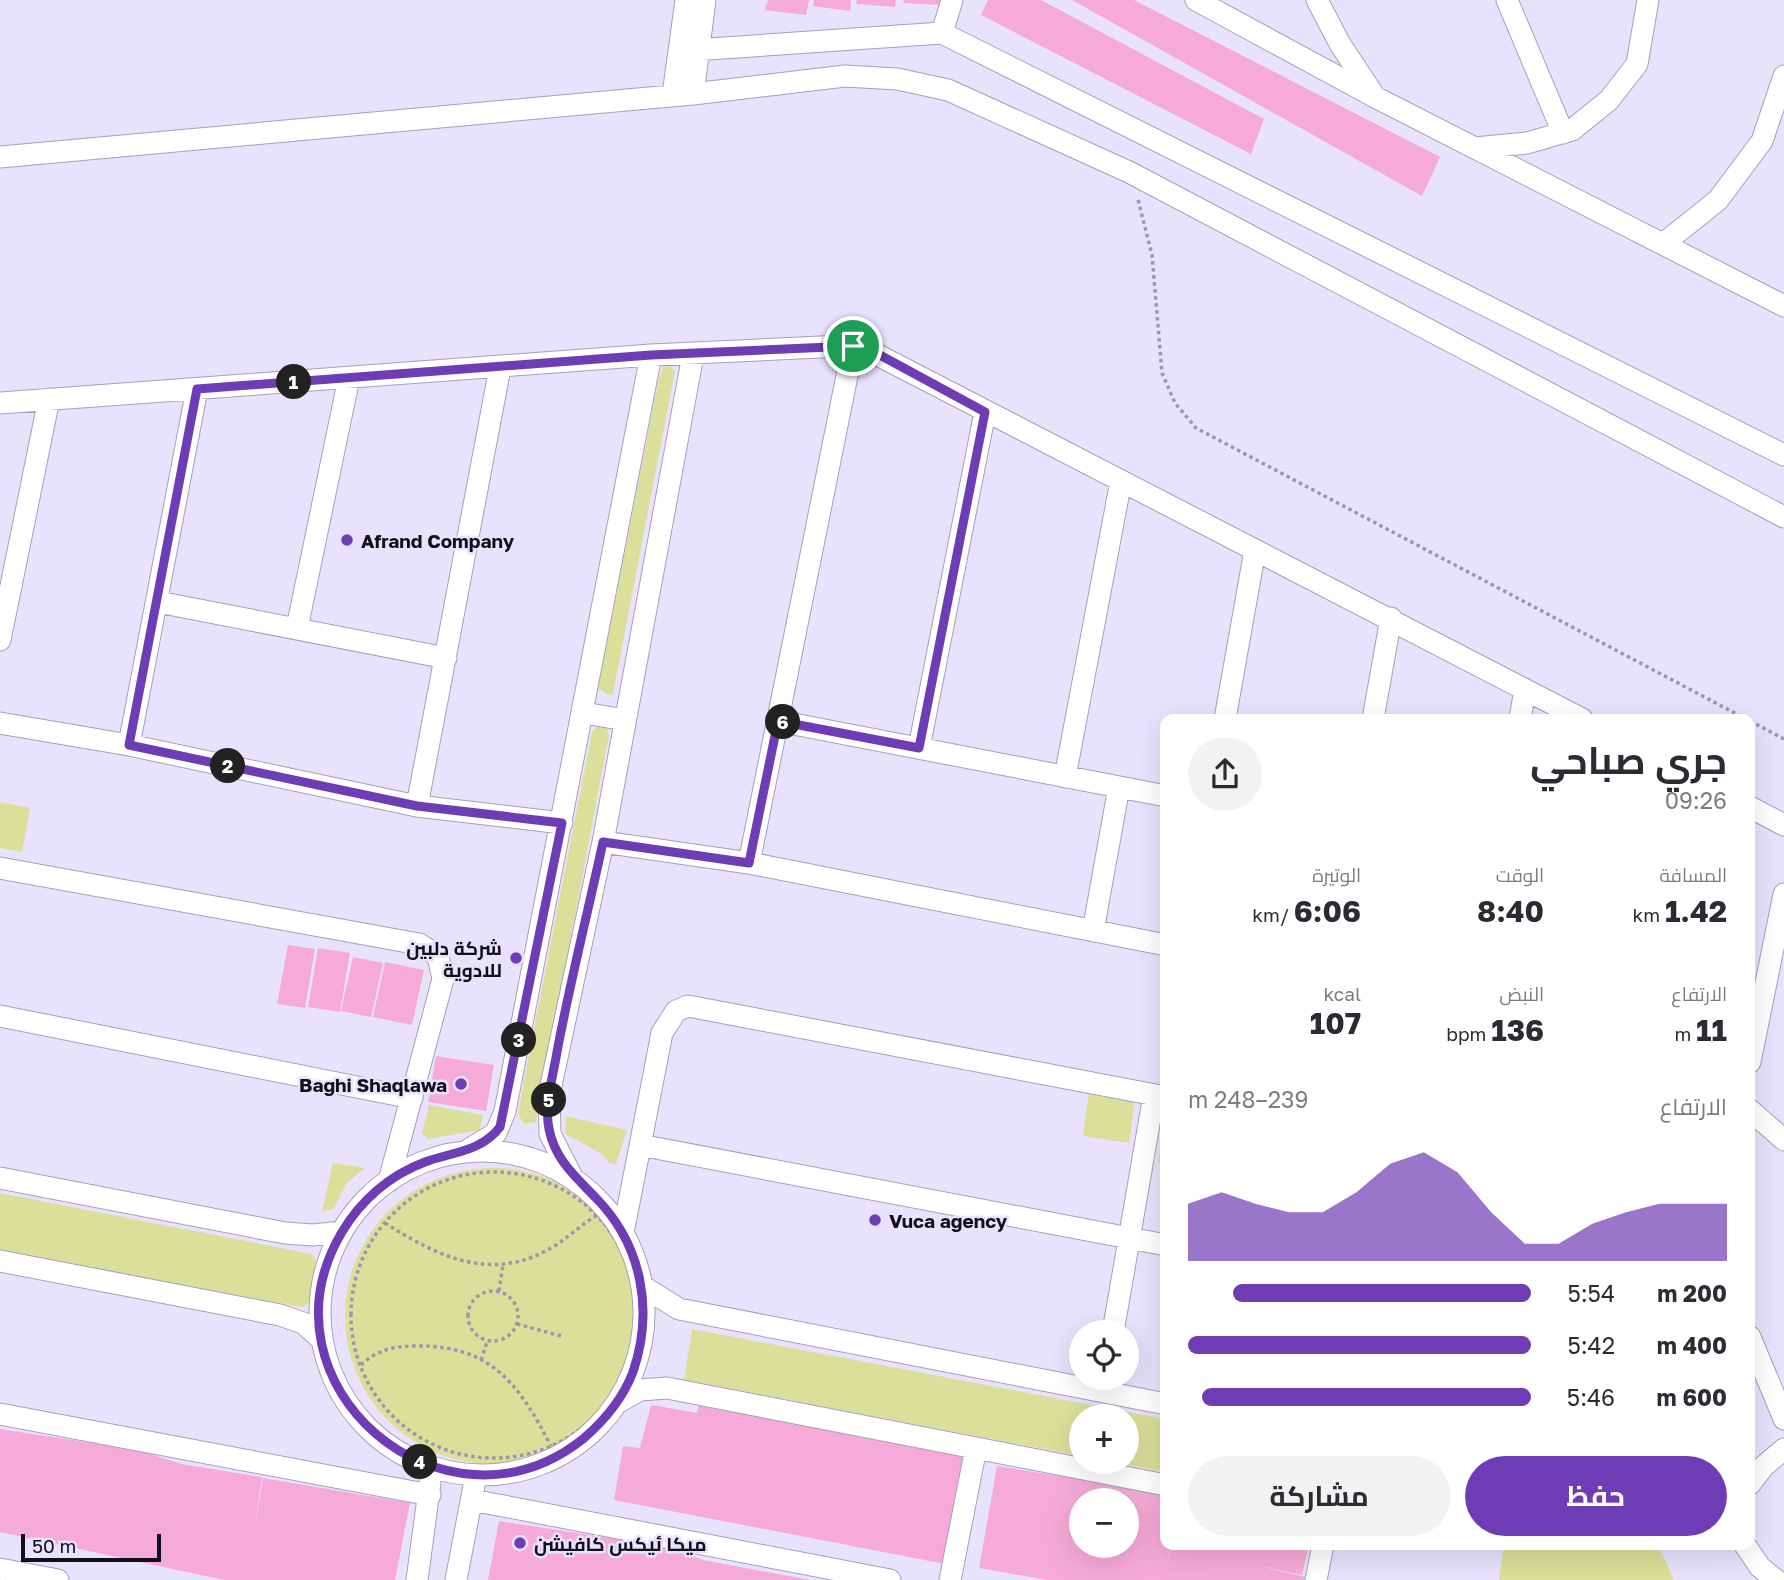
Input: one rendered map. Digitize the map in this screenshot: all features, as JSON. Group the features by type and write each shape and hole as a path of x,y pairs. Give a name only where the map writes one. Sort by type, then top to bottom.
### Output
{"street":[{"path":"686,0 689,50"},
{"path":"683,94 689,50 705,0"},
{"path":"942,33 952,0"},
{"path":"1196,0 1375,97 1784,306"},
{"path":"1317,0 1340,44 1375,97"},
{"path":"1507,0 1563,133"},
{"path":"1475,148 1527,144 1572,130 1609,100 1637,64 1648,0"},
{"path":"689,50 942,33 1784,455"},
{"path":"0,157 683,94 845,76 897,79 948,90 1129,172 1784,517"},
{"path":"1663,244 1718,200 1762,141 1784,76"},
{"path":"749,863 853,346"},
{"path":"0,403 651,355 853,346 878,354 985,412 1391,618 1572,714"},
{"path":"459,1153 500,1152 520,1156 576,1181 594,1196 623,1233 642,1286 644,1316 640,1347 631,1376 617,1403 596,1428 570,1449 541,1464 476,1475 431,1467 388,1445 357,1416 334,1380 322,1340 321,1292 328,1261 342,1232 362,1204 389,1181 422,1163 459,1153 490,1138 503,1118 584,713 651,355"},
{"path":"576,1181 550,1135 549,1095 603,842 693,355"},
{"path":"417,806 500,368"},
{"path":"297,628 349,378"},
{"path":"129,745 197,389"},
{"path":"0,640 49,400"},
{"path":"919,748 985,412"},
{"path":"1065,777 1121,481"},
{"path":"1226,714 1255,550"},
{"path":"158,602 446,658"},
{"path":"1374,714 1391,618"},
{"path":"1521,714 1525,689"},
{"path":"584,713 625,720"},
{"path":"778,721 1160,795"},
{"path":"0,723 129,745 417,806 562,823"},
{"path":"1093,931 1119,787"},
{"path":"1755,810 1784,825"},
{"path":"603,842 749,863 1160,944"},
{"path":"0,868 419,944 438,956 443,979 389,1181"},
{"path":"1755,1037 1784,894"},
{"path":"623,1233 664,1027 676,1011 692,1006 1160,1096 1115,1320"},
{"path":"0,1016 412,1098"},
{"path":"1755,1115 1784,1140"},
{"path":"640,1145 1160,1244"},
{"path":"0,1178 285,1233 342,1232"},
{"path":"0,1261 280,1315 303,1323 322,1340"},
{"path":"642,1286 666,1303 692,1312 1069,1379"},
{"path":"1755,1349 1784,1419"},
{"path":"617,1403 640,1390 667,1388 1160,1484"},
{"path":"1120,1390 1160,1402"},
{"path":"0,1414 430,1494"},
{"path":"950,1580 976,1448"},
{"path":"1755,1477 1764,1465 1784,1449"},
{"path":"417,1580 430,1494 431,1467"},
{"path":"456,1580 476,1475"},
{"path":"472,1500 890,1580"},
{"path":"1316,1580 1322,1550"},
{"path":"1748,1550 1759,1567 1776,1580"},
{"path":"0,1569 58,1580"}],"path":[{"path":"1129,172 1152,255 1162,373 1175,403 1196,428 1737,714"},
{"path":"1755,724 1784,739"},
{"path":"490,1171 530,1176 567,1191 598,1216 619,1242 632,1274 638,1307 635,1342 625,1374 607,1403 583,1427 551,1446 520,1455 484,1458 449,1451 416,1435 389,1412 368,1384 353,1344 351,1317 354,1283 366,1251 384,1223 414,1196 450,1179 490,1171"},
{"path":"384,1223 443,1257 474,1266 503,1265 538,1255 598,1216"},
{"path":"499,1291 503,1265"},
{"path":"490,1291 499,1291 506,1294 517,1306 517,1324 503,1340 487,1341 472,1331 468,1315 474,1298 490,1291"},
{"path":"517,1324 561,1336"},
{"path":"481,1360 487,1341"},
{"path":"361,1365 375,1352 402,1346 454,1348 481,1360 506,1377 528,1401 551,1446"}],"green space":[{"path":"669,365 675,371 613,694 609,695 598,688 658,383 663,367"},
{"path":"597,727 607,728 609,735 536,1122 524,1124 518,1114 525,1075 592,732"},
{"path":"0,802 30,808 22,852 0,848"},
{"path":"1089,1092 1135,1099 1129,1143 1083,1136"},
{"path":"429,1105 483,1115 480,1130 428,1139 422,1133"},
{"path":"566,1116 627,1130 616,1164 609,1163 602,1154 565,1134"},
{"path":"333,1163 365,1168 347,1183 333,1209 322,1211"},
{"path":"493,1168 522,1171 563,1186 587,1202 607,1222 629,1259 638,1287 641,1316 638,1345 623,1386 607,1410 587,1430 550,1452 522,1461 493,1464 464,1461 423,1446 399,1430 379,1410 357,1373 348,1345 345,1316 348,1287 363,1246 379,1222 399,1202 436,1180 464,1171"},
{"path":"0,1193 312,1254 316,1261 309,1303 302,1307 0,1253"},
{"path":"692,1329 1086,1404 1069,1404 1069,1454 684,1380"},
{"path":"1139,1414 1160,1418 1160,1471 1139,1467"},
{"path":"1503,1550 1660,1550 1674,1580 1499,1580"}],"building":[{"path":"768,0 809,0 806,15 765,10"},
{"path":"814,0 851,0 850,11 813,6"},
{"path":"857,0 896,0 895,7 856,4"},
{"path":"904,0 941,0 941,5 903,3"},
{"path":"988,0 1041,0 1264,119 1251,154 981,15"},
{"path":"1072,0 1134,0 1440,157 1422,196"},
{"path":"288,945 315,949 305,1008 277,1004"},
{"path":"318,948 350,953 340,1012 308,1007"},
{"path":"353,957 383,963 371,1017 341,1011"},
{"path":"385,962 424,970 412,1025 373,1017"},
{"name":"Baghi Shaqlawa","path":"436,1056 494,1065 486,1111 428,1102"},
{"path":"699,1403 966,1452 945,1564 614,1500 623,1446 640,1448 651,1405 697,1413"},
{"path":"0,1429 138,1450 181,1464 262,1477 254,1531 263,1478 410,1503 395,1580 224,1580 0,1532"},
{"path":"997,1466 1135,1488 1069,1488 1069,1558 1139,1558 1139,1489 1160,1492 1160,1550 1170,1550 1168,1561 1171,1550 1308,1550 1302,1575 1255,1565 1305,1577 1304,1580 1047,1580 979,1568"},
{"path":"499,1521 661,1546 703,1560 810,1580 488,1580"}],"place":[{"name":"Afrand Company","path":"347,540"},
{"name":"شركة دلبين للادوية","path":"516,958"},
{"name":"Baghi Shaqlawa","path":"461,1084"},
{"name":"Vuca agency","path":"875,1220"},
{"name":"میکا ئیکس کافیشن","path":"520,1543"}],"route":[{"path":"853,346 878,354 985,412 919,748 778,721 749,863 603,842 549,1095 548,1122 550,1135 562,1161 576,1181 610,1213 623,1233 638,1267 644,1316 640,1347 631,1376 617,1403 596,1428 570,1449 541,1464 509,1472 476,1475 431,1467 406,1456 371,1432 344,1399 334,1380 322,1340 320,1308 324,1277 328,1261 342,1232 358,1209 378,1189 422,1163 477,1147 500,1127 562,823 417,806 129,745 197,389 651,355 853,346"}]}
